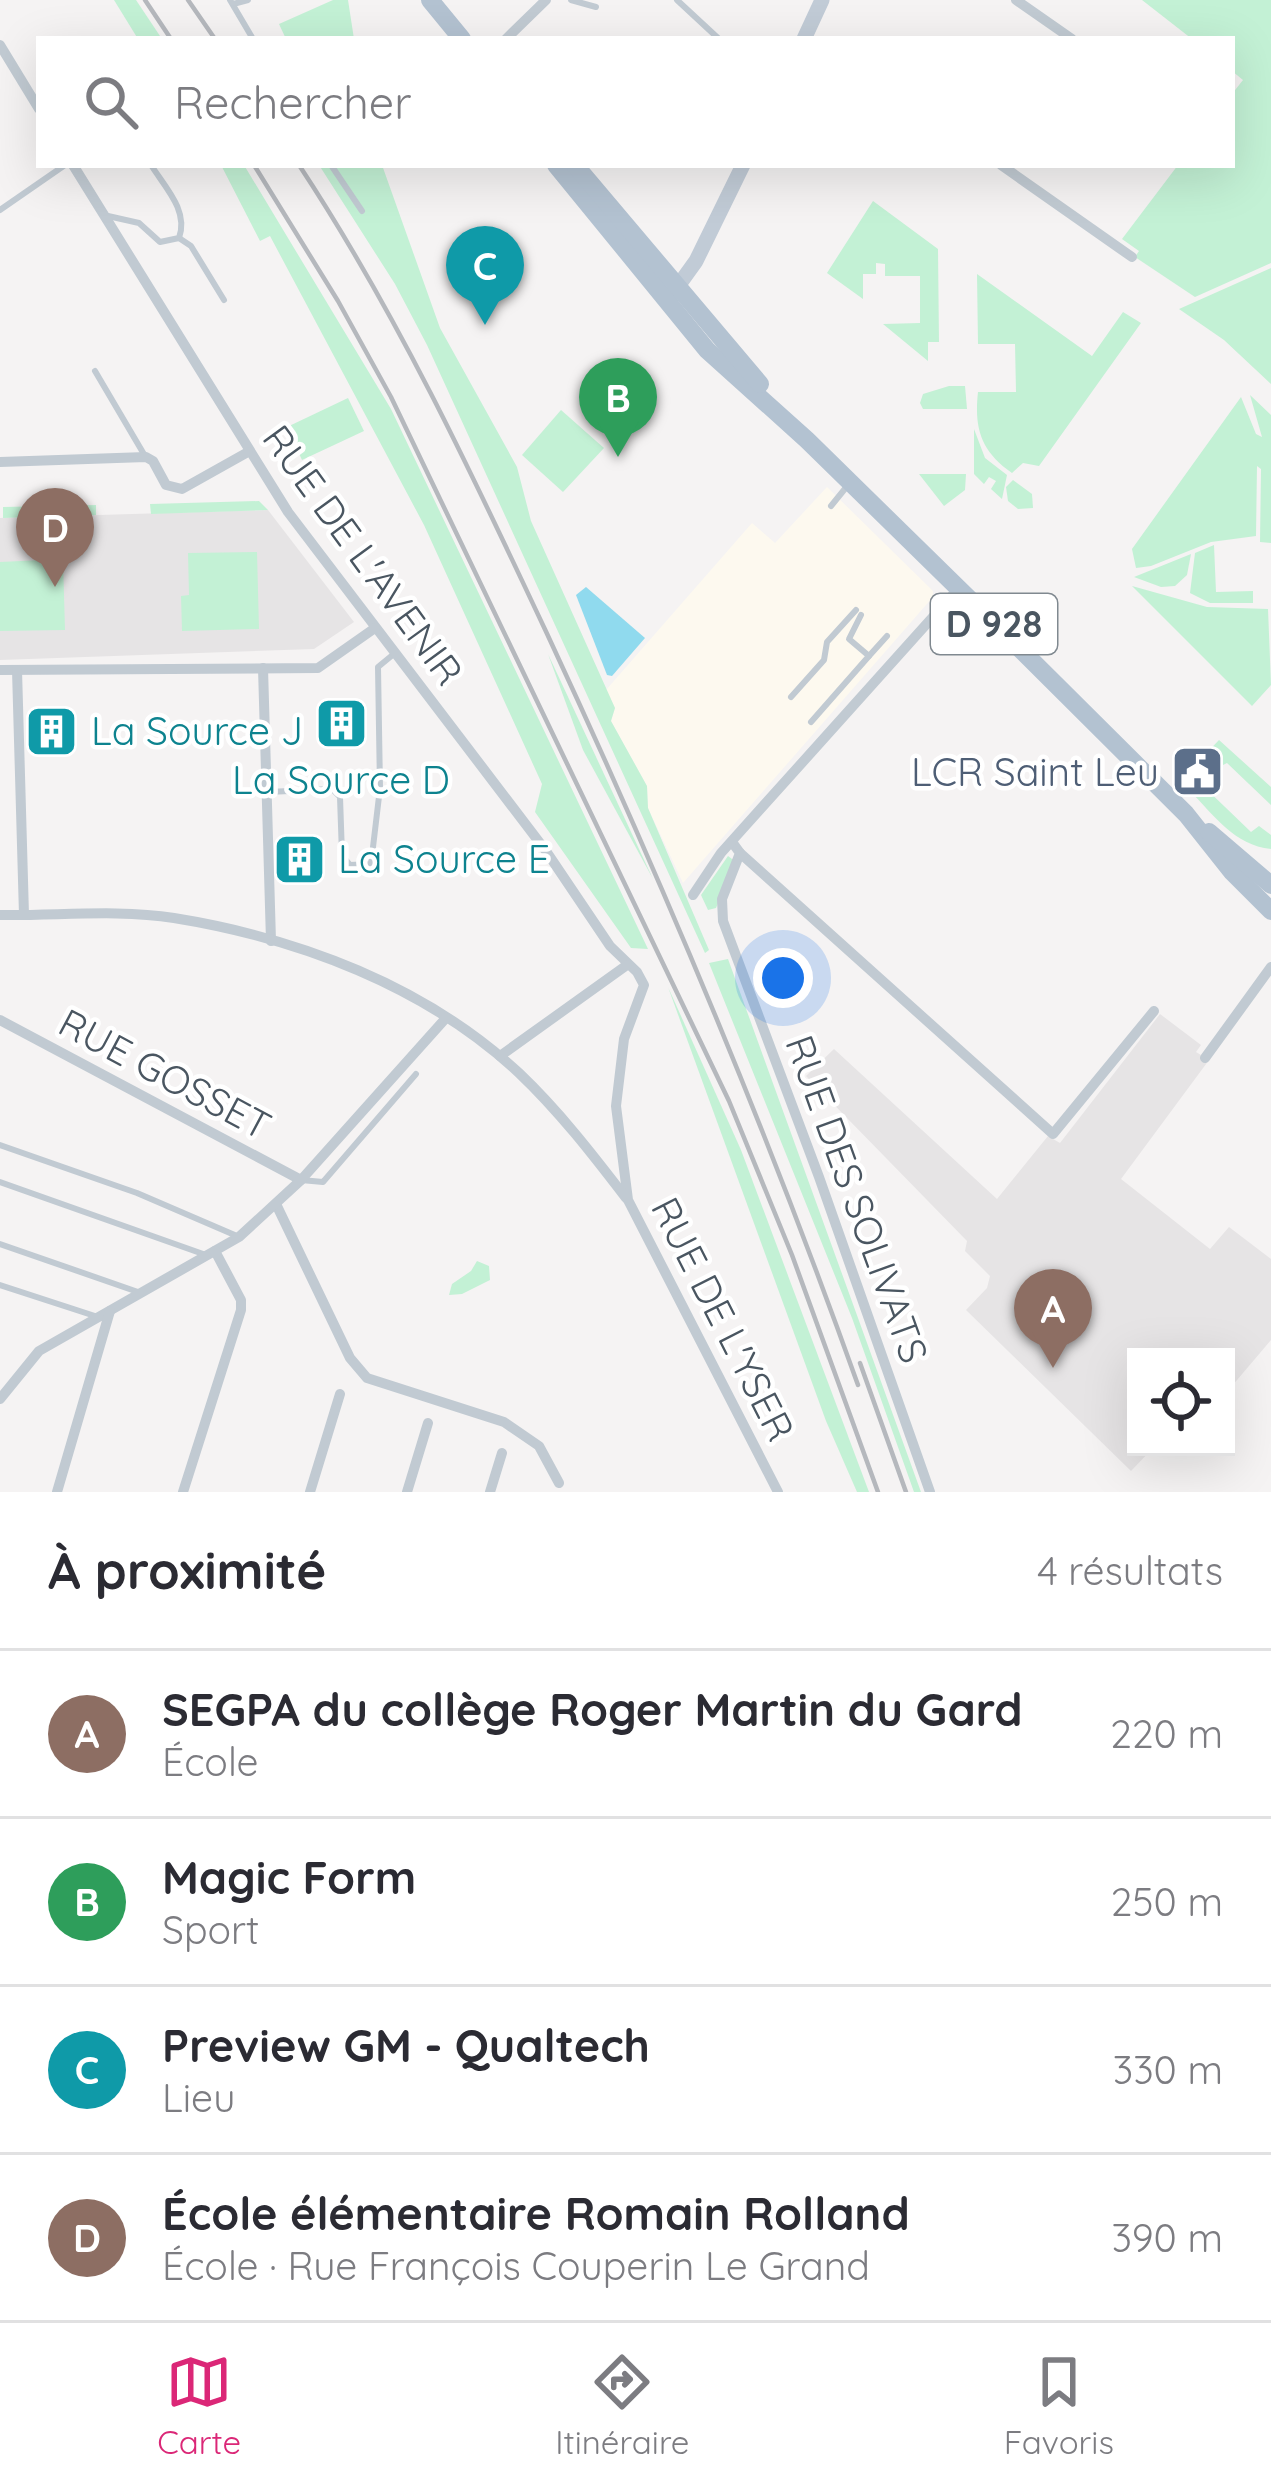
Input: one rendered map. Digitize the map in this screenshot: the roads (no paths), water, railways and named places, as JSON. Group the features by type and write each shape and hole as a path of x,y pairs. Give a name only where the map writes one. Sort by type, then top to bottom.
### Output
{"main road":[{"path":"430,0 460,36"},
{"name":"D 928","path":"559,168 671,294"},
{"name":"D 928","path":"577,168 707,350 801,434 1186,814 1225,864 1271,911"},
{"name":"D 928","path":"1186,814 1263,871 1271,885"}],"street":[{"path":"509,36 546,0"},
{"path":"811,35 822,0"},
{"path":"1016,0 1068,36"},
{"path":"0,45 36,104"},
{"name":"RUE DE L'AVENIR","path":"71,168 288,512 627,964"},
{"path":"671,294 703,250 742,168"},
{"path":"1005,168 1132,257"},
{"path":"0,462 146,458 153,461 166,485 182,489 248,452"},
{"path":"693,896 958,589"},
{"path":"0,670 318,668 375,628"},
{"path":"263,668 271,941"},
{"path":"17,670 24,915"},
{"path":"736,848 1054,1134 1154,1011"},
{"name":"RUE DES SOLIVATS","path":"736,848 722,899 725,927 930,1492"},
{"path":"0,915 170,917 271,941 361,970 446,1018 500,1056 545,1099 628,1200"},
{"path":"500,1056 627,964"},
{"name":"RUE DE L'YSER","path":"627,964 644,985 624,1040 616,1106 628,1200 774,1491"},
{"path":"1205,1058 1271,968"},
{"path":"2,1394 39,1351 239,1237 301,1180 446,1018"},
{"name":"RUE GOSSET","path":"0,1020 301,1180"},
{"path":"276,1204 350,1358 367,1378 504,1422 539,1446 560,1483"},
{"path":"183,1492 241,1310 241,1300 212,1253"},
{"path":"57,1492 110,1310"},
{"path":"310,1492 340,1394"},
{"path":"406,1492 428,1423"},
{"path":"490,1492 502,1453"}],"lane":[{"path":"248,0 231,2 252,36"},
{"path":"572,0 596,7"},
{"path":"677,0 715,36"},
{"path":"0,210 64,168"},
{"path":"153,168 184,224 179,238"},
{"path":"333,168 362,211"},
{"path":"105,216 139,223 160,242 179,238 191,246 224,300"},
{"path":"95,370 146,458"},
{"path":"831,506 850,482"},
{"path":"791,697 824,660 827,642 859,612 849,639 869,656"},
{"path":"811,722 886,636"},
{"path":"267,792 332,789 340,796 342,855 350,865 371,864 380,788 378,667 394,653"},
{"path":"301,1180 323,1182 416,1074"},
{"path":"0,1145 137,1193 239,1237"},
{"path":"0,1182 212,1253"},
{"path":"0,1244 132,1287 140,1294"},
{"path":"0,1285 98,1317"}],"water":[{"path":"586,587 645,638 612,676 607,675 576,595"}],"railway":[{"path":"145,0 169,36"},
{"path":"188,0 213,36"},
{"path":"256,168 391,397 729,1101 792,1255 878,1492"},
{"path":"301,168 433,397 591,730 750,1101 858,1385"},
{"path":"860,1363 906,1492"}],"place":[{"name":"Preview GM - Qualtech","path":"485,325"},
{"name":"Magic Form","path":"618,457"},
{"name":"École élémentaire Romain Rolland","path":"55,587"},
{"name":"La Source D","path":"341,723"},
{"name":"La Source J","path":"52,731"},
{"name":"LCR Saint Leu","path":"1198,772"},
{"name":"La Source E","path":"299,859"},
{"name":"SEGPA du collège Roger Martin du Gard","path":"1053,1368"}]}
